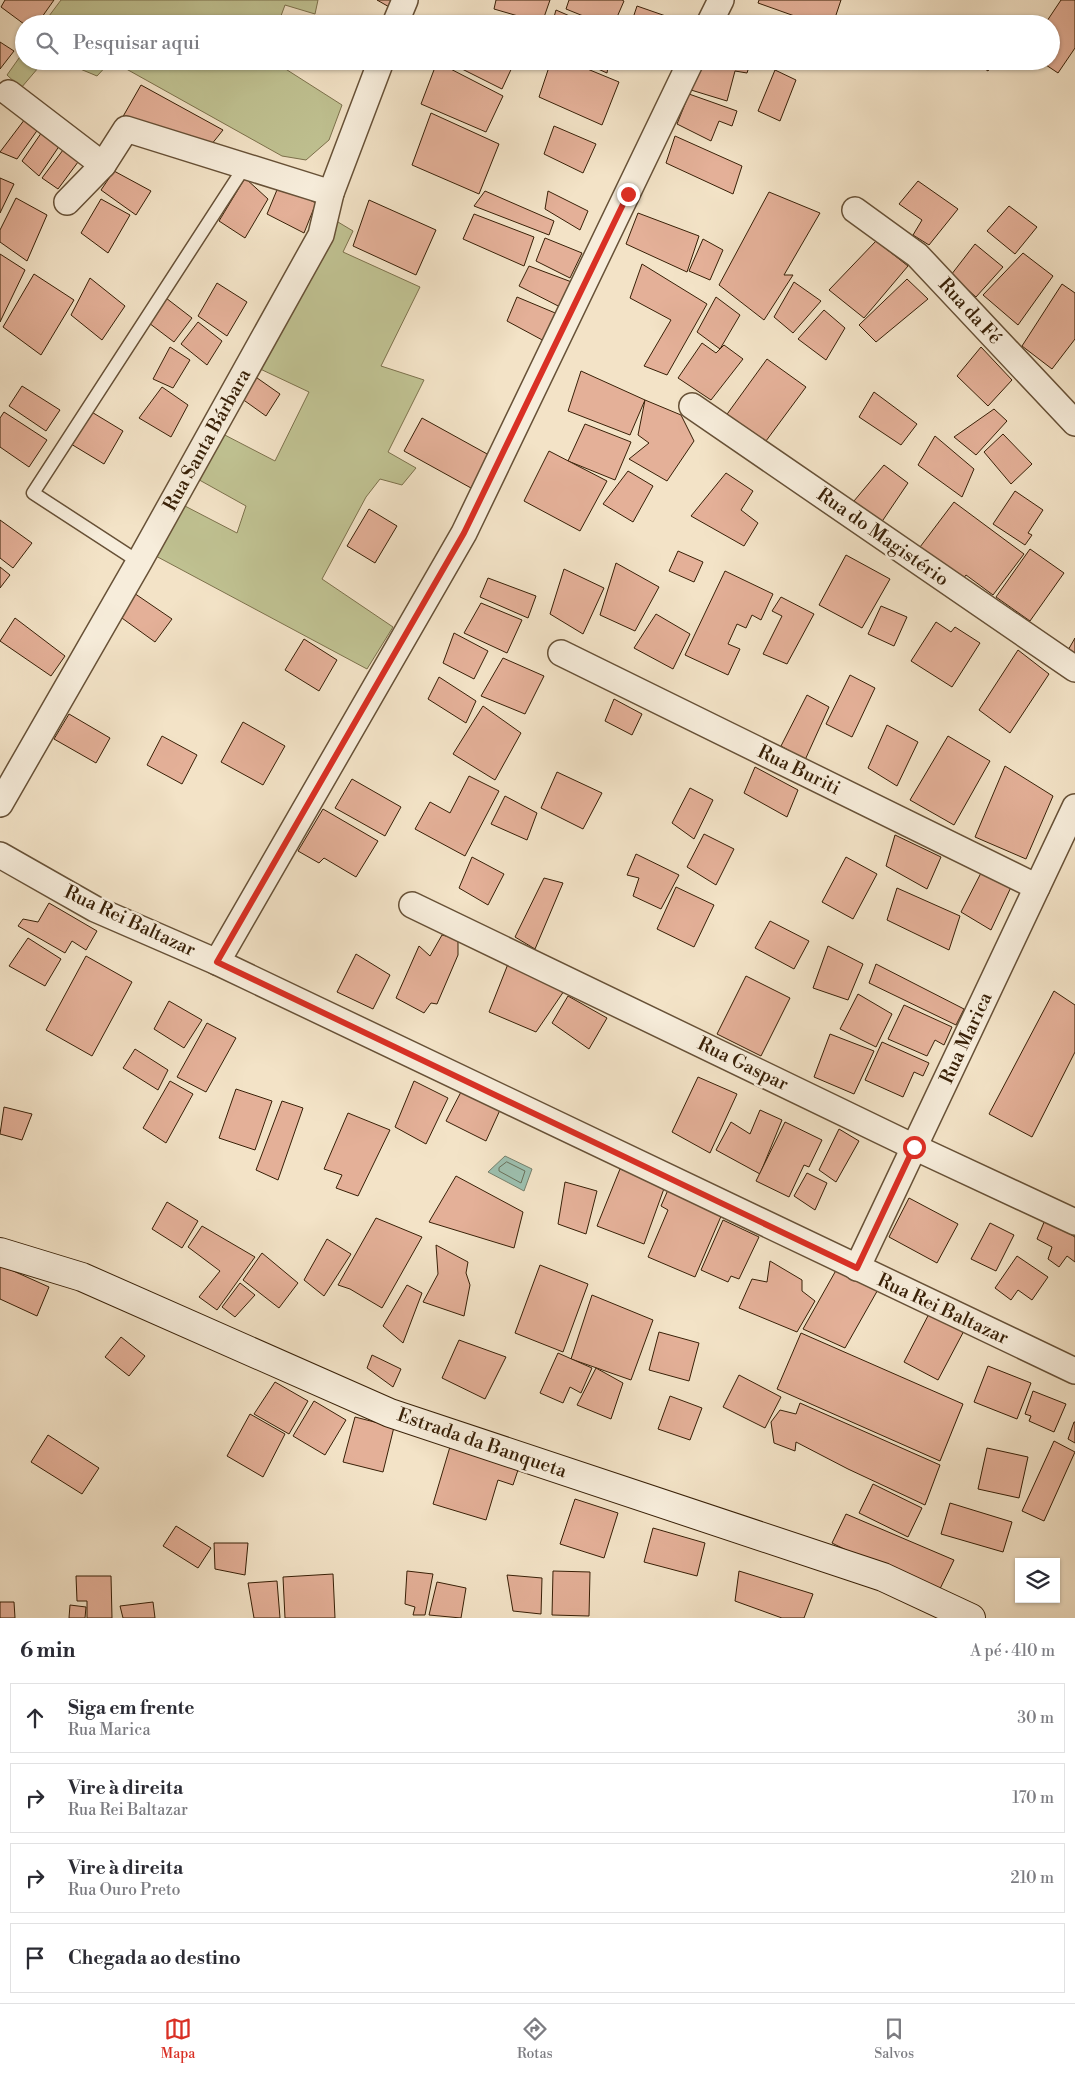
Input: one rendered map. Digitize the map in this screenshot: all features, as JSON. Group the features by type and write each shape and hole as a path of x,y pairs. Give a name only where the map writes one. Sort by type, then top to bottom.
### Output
{"street":[{"path":"399,15 404,0"},
{"path":"714,15 721,0"},
{"name":"Rua Santa Bárbara","path":"0,804 139,562 321,235 331,193 378,70"},
{"path":"217,962 464,533 687,70"},
{"path":"9,93 104,165"},
{"path":"67,202 104,165 126,129 331,193"},
{"name":"Rua da Fé","path":"855,210 918,255 1075,423"},
{"name":"Rua do Magistério","path":"692,406 1075,669"},
{"name":"Rua Buriti","path":"561,653 1037,887"},
{"name":"Rua Marica","path":"857,1268 1075,807"},
{"name":"Rua Rei Baltazar","path":"0,855 95,908 217,962 1075,1371"},
{"name":"Rua Gaspar","path":"412,905 914,1147 1075,1222"},
{"name":"Estrada da Banqueta","path":"0,1252 82,1277 390,1413 883,1577 971,1618"}],"lane":[{"path":"139,562 33,493 245,166"}],"shaded area":[{"path":"61,0 318,0 315,14 285,5 281,15 50,15"},
{"path":"15,64 15,70 36,70 21,88 7,75"},
{"path":"83,70 103,70 97,76"},
{"path":"128,70 287,70 342,105 329,140 306,160 282,156"},
{"path":"338,222 353,231 343,252 420,287 381,366 424,380 388,452 416,468 402,485 380,479 366,497 322,579 393,627 367,669 154,555 183,505 237,533 246,506 194,477 219,432 275,461 309,392 256,367"}],"water":[{"path":"505,1156 532,1169 524,1191 488,1172"}],"building":[{"path":"5,0 54,0 43,15 15,15 15,17 1,7"},
{"path":"377,0 394,0 391,8"},
{"path":"496,0 550,0 545,15 515,15 494,9"},
{"path":"569,0 624,1 618,15 581,15 566,9"},
{"path":"759,0 841,0 836,15 792,15 758,3"},
{"path":"1061,0 1075,0 1075,48 1058,73 1054,70 1060,70 1060,15 1051,15"},
{"path":"637,6 663,15 634,15"},
{"path":"556,10 567,15 555,15"},
{"path":"0,42 14,51 0,69"},
{"path":"434,70 453,70 503,96 486,132 421,104"},
{"path":"464,70 511,70 502,89"},
{"path":"548,70 590,70 619,82 602,125 539,97"},
{"path":"700,70 748,70 747,73 735,71 727,101 691,90"},
{"path":"775,70 796,80 780,121 758,111"},
{"path":"141,85 223,130 211,145 121,120"},
{"path":"689,94 737,111 732,126 719,121 711,141 677,124"},
{"path":"431,113 499,144 479,194 412,165"},
{"path":"28,115 41,125 17,159 0,152"},
{"path":"554,126 596,144 583,173 544,154"},
{"path":"44,129 62,142 39,176 22,161"},
{"path":"675,136 742,166 733,194 666,163"},
{"path":"66,146 81,158 58,189 42,178"},
{"path":"114,171 151,191 136,215 101,190"},
{"path":"0,178 14,184 0,213"},
{"path":"245,178 268,199 245,238 219,221"},
{"path":"918,181 958,209 929,245 913,235 922,220 899,204"},
{"path":"279,185 316,203 304,233 267,214"},
{"path":"485,191 554,221 549,235 474,206"},
{"path":"548,191 588,211 580,230 545,209"},
{"path":"769,192 820,213 784,275 793,275 764,320 719,285"},
{"path":"16,198 47,215 27,261 0,242 0,230"},
{"path":"101,199 130,215 108,253 81,233"},
{"path":"369,200 436,230 416,275 353,246"},
{"path":"1009,206 1037,227 1015,254 987,231"},
{"path":"638,213 699,236 687,272 626,244"},
{"path":"474,214 534,237 524,266 463,239"},
{"path":"545,238 582,253 570,278 536,261"},
{"path":"703,239 723,250 710,280 689,271"},
{"path":"876,241 908,266 864,318 829,290"},
{"path":"975,244 1003,267 976,297 951,275"},
{"path":"1023,253 1053,276 1018,325 983,295"},
{"path":"0,254 25,270 0,322"},
{"path":"642,264 707,304 667,375 644,366 671,320 630,298"},
{"path":"529,266 577,284 566,310 519,286"},
{"path":"34,274 74,300 41,355 3,327"},
{"path":"90,278 125,306 102,340 71,315"},
{"path":"907,279 928,299 876,342 859,325"},
{"path":"794,282 821,301 793,333 774,317"},
{"path":"217,283 247,302 227,336 198,316"},
{"path":"1062,284 1075,293 1075,339 1052,369 1022,346"},
{"path":"517,297 560,315 546,342 507,321"},
{"path":"716,297 740,315 720,349 697,332"},
{"path":"166,298 192,318 174,342 149,323"},
{"path":"824,310 845,328 826,360 798,339"},
{"path":"198,322 222,341 207,365 181,344"},
{"path":"702,343 716,353 724,345 743,359 711,400 678,378"},
{"path":"170,347 190,360 173,388 153,379"},
{"path":"981,347 1012,380 988,406 957,376"},
{"path":"767,359 806,387 763,445 725,417"},
{"path":"581,371 645,400 630,435 568,411"},
{"path":"250,373 280,394 266,416 238,396"},
{"path":"22,386 60,410 46,431 9,406"},
{"path":"162,387 188,405 171,437 139,418"},
{"path":"874,392 917,424 901,445 859,417"},
{"path":"645,400 681,415 694,441 667,481 629,459 649,443 638,435"},
{"path":"994,409 1007,421 976,455 954,437"},
{"path":"90,411 123,431 104,464 71,444"},
{"path":"4,412 47,440 29,467 0,447 0,418"},
{"path":"422,418 489,455 471,488 404,451"},
{"path":"585,424 631,442 615,480 568,461"},
{"path":"1003,434 1032,464 1011,484 984,452"},
{"path":"935,436 974,469 962,497 918,465"},
{"path":"549,451 607,481 580,531 524,501"},
{"path":"884,465 908,483 881,523 854,501"},
{"path":"628,471 653,486 633,522 603,504"},
{"path":"726,473 753,491 741,510 758,523 744,546 691,516"},
{"path":"1015,491 1043,510 1028,533 1032,535 1025,545 993,524"},
{"path":"954,502 1024,554 993,595 966,575 960,583 917,551"},
{"path":"369,509 397,526 375,563 347,546"},
{"path":"0,520 32,543 13,568 0,558"},
{"path":"1030,549 1064,573 1030,621 996,597"},
{"path":"678,551 703,562 694,582 669,571"},
{"path":"846,555 890,579 862,628 819,605"},
{"path":"616,563 659,587 635,631 600,615"},
{"path":"0,567 10,575 0,588"},
{"path":"564,569 604,588 583,634 550,614"},
{"path":"725,571 773,594 761,620 752,615 746,628 737,624 728,644 740,649 728,675 685,655"},
{"path":"488,578 536,596 528,618 480,597"},
{"path":"131,591 172,619 155,642 115,613"},
{"path":"781,597 814,614 787,664 763,654 782,616 772,611"},
{"path":"481,603 522,620 507,653 464,633"},
{"path":"881,606 907,617 894,646 868,634"},
{"path":"656,614 690,634 673,669 634,648"},
{"path":"15,618 65,656 51,676 0,641"},
{"path":"936,622 951,632 955,627 980,643 952,687 911,661"},
{"path":"454,633 488,651 474,679 443,663"},
{"path":"1075,638 1075,657 1067,652"},
{"path":"304,639 337,660 319,691 285,670"},
{"path":"1018,650 1049,674 1010,733 979,710"},
{"path":"503,658 544,676 525,714 481,696"},
{"path":"850,675 875,688 852,737 826,724"},
{"path":"439,677 476,701 466,723 428,699"},
{"path":"807,695 829,707 805,760 781,746"},
{"path":"614,699 642,714 632,735 605,721"},
{"path":"483,706 521,733 495,780 453,754"},
{"path":"69,714 110,738 96,763 54,739"},
{"path":"243,722 285,746 263,785 221,762"},
{"path":"887,725 918,742 897,786 868,768"},
{"path":"162,736 197,755 182,784 147,765"},
{"path":"948,736 990,761 954,825 910,800"},
{"path":"1005,766 1053,796 1026,859 975,837"},
{"path":"755,767 798,790 787,817 744,793"},
{"path":"557,772 602,793 583,829 541,808"},
{"path":"469,776 499,791 465,856 415,829 430,802 450,813"},
{"path":"352,779 401,807 385,836 335,808"},
{"path":"690,788 713,800 694,839 672,823"},
{"path":"505,796 537,813 527,840 491,824"},
{"path":"323,809 378,841 356,877 324,858 319,863 298,851"},
{"path":"704,834 734,849 716,885 687,867"},
{"path":"895,835 941,857 927,889 886,866"},
{"path":"636,854 679,875 661,909 633,896 639,878 627,875"},
{"path":"472,857 504,874 488,905 459,888"},
{"path":"846,857 877,874 853,919 822,902"},
{"path":"982,871 1012,885 991,930 961,912"},
{"path":"544,878 563,883 535,949 515,937"},
{"path":"676,887 714,905 694,947 657,929"},
{"path":"897,888 960,916 949,950 887,920"},
{"path":"49,903 97,931 86,950 72,941 65,953 18,926 23,919 38,922"},
{"path":"770,921 809,941 794,969 755,948"},
{"path":"442,935 458,939 458,955 437,1004 431,1003 424,1013 396,998 419,946 430,956"},
{"path":"28,938 61,959 45,986 9,966"},
{"path":"828,946 863,964 848,1000 813,988"},
{"path":"356,954 390,975 373,1009 337,992"},
{"path":"86,956 132,982 92,1056 46,1030"},
{"path":"508,964 564,991 536,1032 489,1012"},
{"path":"876,964 964,1009 956,1025 869,983"},
{"path":"746,976 790,998 761,1056 717,1034"},
{"path":"1054,991 1075,1005 1075,1052 1032,1137 989,1114"},
{"path":"858,994 892,1014 876,1047 840,1029"},
{"path":"568,996 607,1018 589,1049 552,1023"},
{"path":"169,1001 202,1020 184,1048 154,1029"},
{"path":"904,1005 952,1027 944,1045 935,1040 927,1056 888,1039"},
{"path":"207,1023 236,1038 206,1092 177,1077"},
{"path":"830,1034 874,1051 854,1094 814,1077"},
{"path":"882,1042 929,1063 923,1076 914,1072 903,1097 865,1080"},
{"path":"135,1049 168,1070 158,1090 123,1068"},
{"path":"698,1077 737,1094 710,1153 672,1132"},
{"path":"170,1081 193,1094 166,1143 143,1128"},
{"path":"414,1081 448,1098 426,1144 395,1127"},
{"path":"236,1089 272,1101 255,1150 219,1138"},
{"path":"462,1090 500,1110 486,1141 446,1121"},
{"path":"282,1101 303,1108 278,1180 256,1170"},
{"path":"4,1107 32,1114 22,1140 0,1134"},
{"path":"760,1110 782,1120 760,1174 716,1150 731,1122 750,1134"},
{"path":"348,1113 390,1130 358,1196 336,1188 342,1175 324,1169"},
{"path":"785,1122 822,1140 809,1167 804,1165 789,1197 756,1181"},
{"path":"839,1129 859,1141 836,1182 819,1170"},
{"path":"620,1169 666,1183 644,1244 597,1226"},
{"path":"807,1173 827,1183 815,1210 794,1196"},
{"path":"456,1176 523,1212 514,1248 429,1222"},
{"path":"565,1182 597,1191 586,1234 558,1224"},
{"path":"671,1183 725,1207 695,1277 648,1257 668,1210 661,1206"},
{"path":"909,1198 958,1224 937,1263 889,1237"},
{"path":"167,1202 198,1221 182,1248 152,1229"},
{"path":"376,1218 422,1237 382,1308 350,1289 338,1285"},
{"path":"723,1220 759,1237 739,1279 731,1276 728,1282 701,1270"},
{"path":"1045,1220 1075,1237 1075,1262 1067,1256 1059,1267 1048,1259 1052,1247 1037,1239"},
{"path":"990,1223 1014,1235 996,1271 971,1259"},
{"path":"202,1226 255,1257 217,1310 199,1297 220,1271 188,1247"},
{"path":"327,1239 351,1254 324,1296 304,1280"},
{"path":"436,1245 468,1262 466,1273 470,1285 464,1316 423,1302 438,1274"},
{"path":"262,1253 298,1283 279,1308 243,1280"},
{"path":"1017,1256 1048,1277 1032,1300 1018,1290 1011,1300 995,1288"},
{"path":"770,1261 802,1280 802,1291 815,1301 797,1332 739,1308 752,1279 767,1282"},
{"path":"0,1265 49,1287 37,1316 0,1299"},
{"path":"540,1265 588,1284 563,1352 515,1333"},
{"path":"839,1265 880,1286 845,1348 803,1329"},
{"path":"240,1283 255,1295 235,1317 222,1307"},
{"path":"407,1285 422,1293 403,1343 383,1326"},
{"path":"592,1295 653,1320 631,1380 571,1359"},
{"path":"931,1310 966,1327 938,1380 904,1362"},
{"path":"659,1332 699,1343 689,1381 649,1370"},
{"path":"801,1333 963,1404 940,1461 777,1389"},
{"path":"121,1337 145,1356 129,1376 105,1357"},
{"path":"459,1340 506,1357 485,1399 442,1378"},
{"path":"558,1353 592,1368 581,1393 570,1387 563,1403 540,1393"},
{"path":"372,1355 401,1369 393,1387 367,1368"},
{"path":"988,1366 1031,1383 1017,1419 974,1402"},
{"path":"596,1368 623,1383 611,1419 577,1405"},
{"path":"739,1375 781,1397 765,1428 723,1407"},
{"path":"275,1382 308,1401 289,1434 254,1414"},
{"path":"1033,1391 1066,1404 1054,1432 1029,1421 1031,1416 1025,1414"},
{"path":"670,1396 702,1408 690,1440 658,1429"},
{"path":"314,1401 346,1420 325,1455 293,1436"},
{"path":"800,1403 940,1465 925,1505 796,1442 795,1451 774,1443 771,1422 780,1410 796,1414"},
{"path":"250,1414 285,1434 263,1477 227,1456"},
{"path":"355,1417 394,1427 383,1472 343,1462"},
{"path":"1075,1422 1075,1443 1068,1439"},
{"path":"48,1435 99,1468 82,1494 31,1462"},
{"path":"452,1440 521,1461 513,1485 498,1480 486,1520 433,1504"},
{"path":"1054,1441 1075,1452 1044,1521 1022,1511"},
{"path":"987,1448 1028,1457 1019,1498 978,1489"},
{"path":"873,1484 922,1508 908,1537 859,1513"},
{"path":"575,1499 618,1513 604,1558 560,1544"},
{"path":"950,1503 1012,1522 1003,1552 941,1534"},
{"path":"846,1514 954,1560 937,1595 832,1543"},
{"path":"176,1526 211,1548 198,1568 163,1546"},
{"path":"653,1528 705,1543 697,1576 644,1562"},
{"path":"214,1543 248,1543 245,1575 215,1569"},
{"path":"407,1571 433,1574 425,1615 413,1615 415,1607 405,1604"},
{"path":"553,1571 590,1572 589,1616 552,1615"},
{"path":"739,1571 813,1594 804,1618 782,1618 735,1601"},
{"path":"333,1574 335,1618 285,1618 283,1577"},
{"path":"507,1575 542,1578 541,1614 513,1611"},
{"path":"76,1576 111,1576 112,1618 87,1618 87,1601 77,1601"},
{"path":"277,1581 280,1618 254,1618 248,1583"},
{"path":"437,1582 466,1588 461,1618 429,1615"},
{"path":"0,1602 14,1602 15,1618 0,1618"},
{"path":"153,1602 155,1618 123,1618 120,1606"},
{"path":"70,1605 86,1607 85,1618 69,1618"}],"route":[{"path":"628,194 464,533 217,962 857,1268 914,1147"}]}
